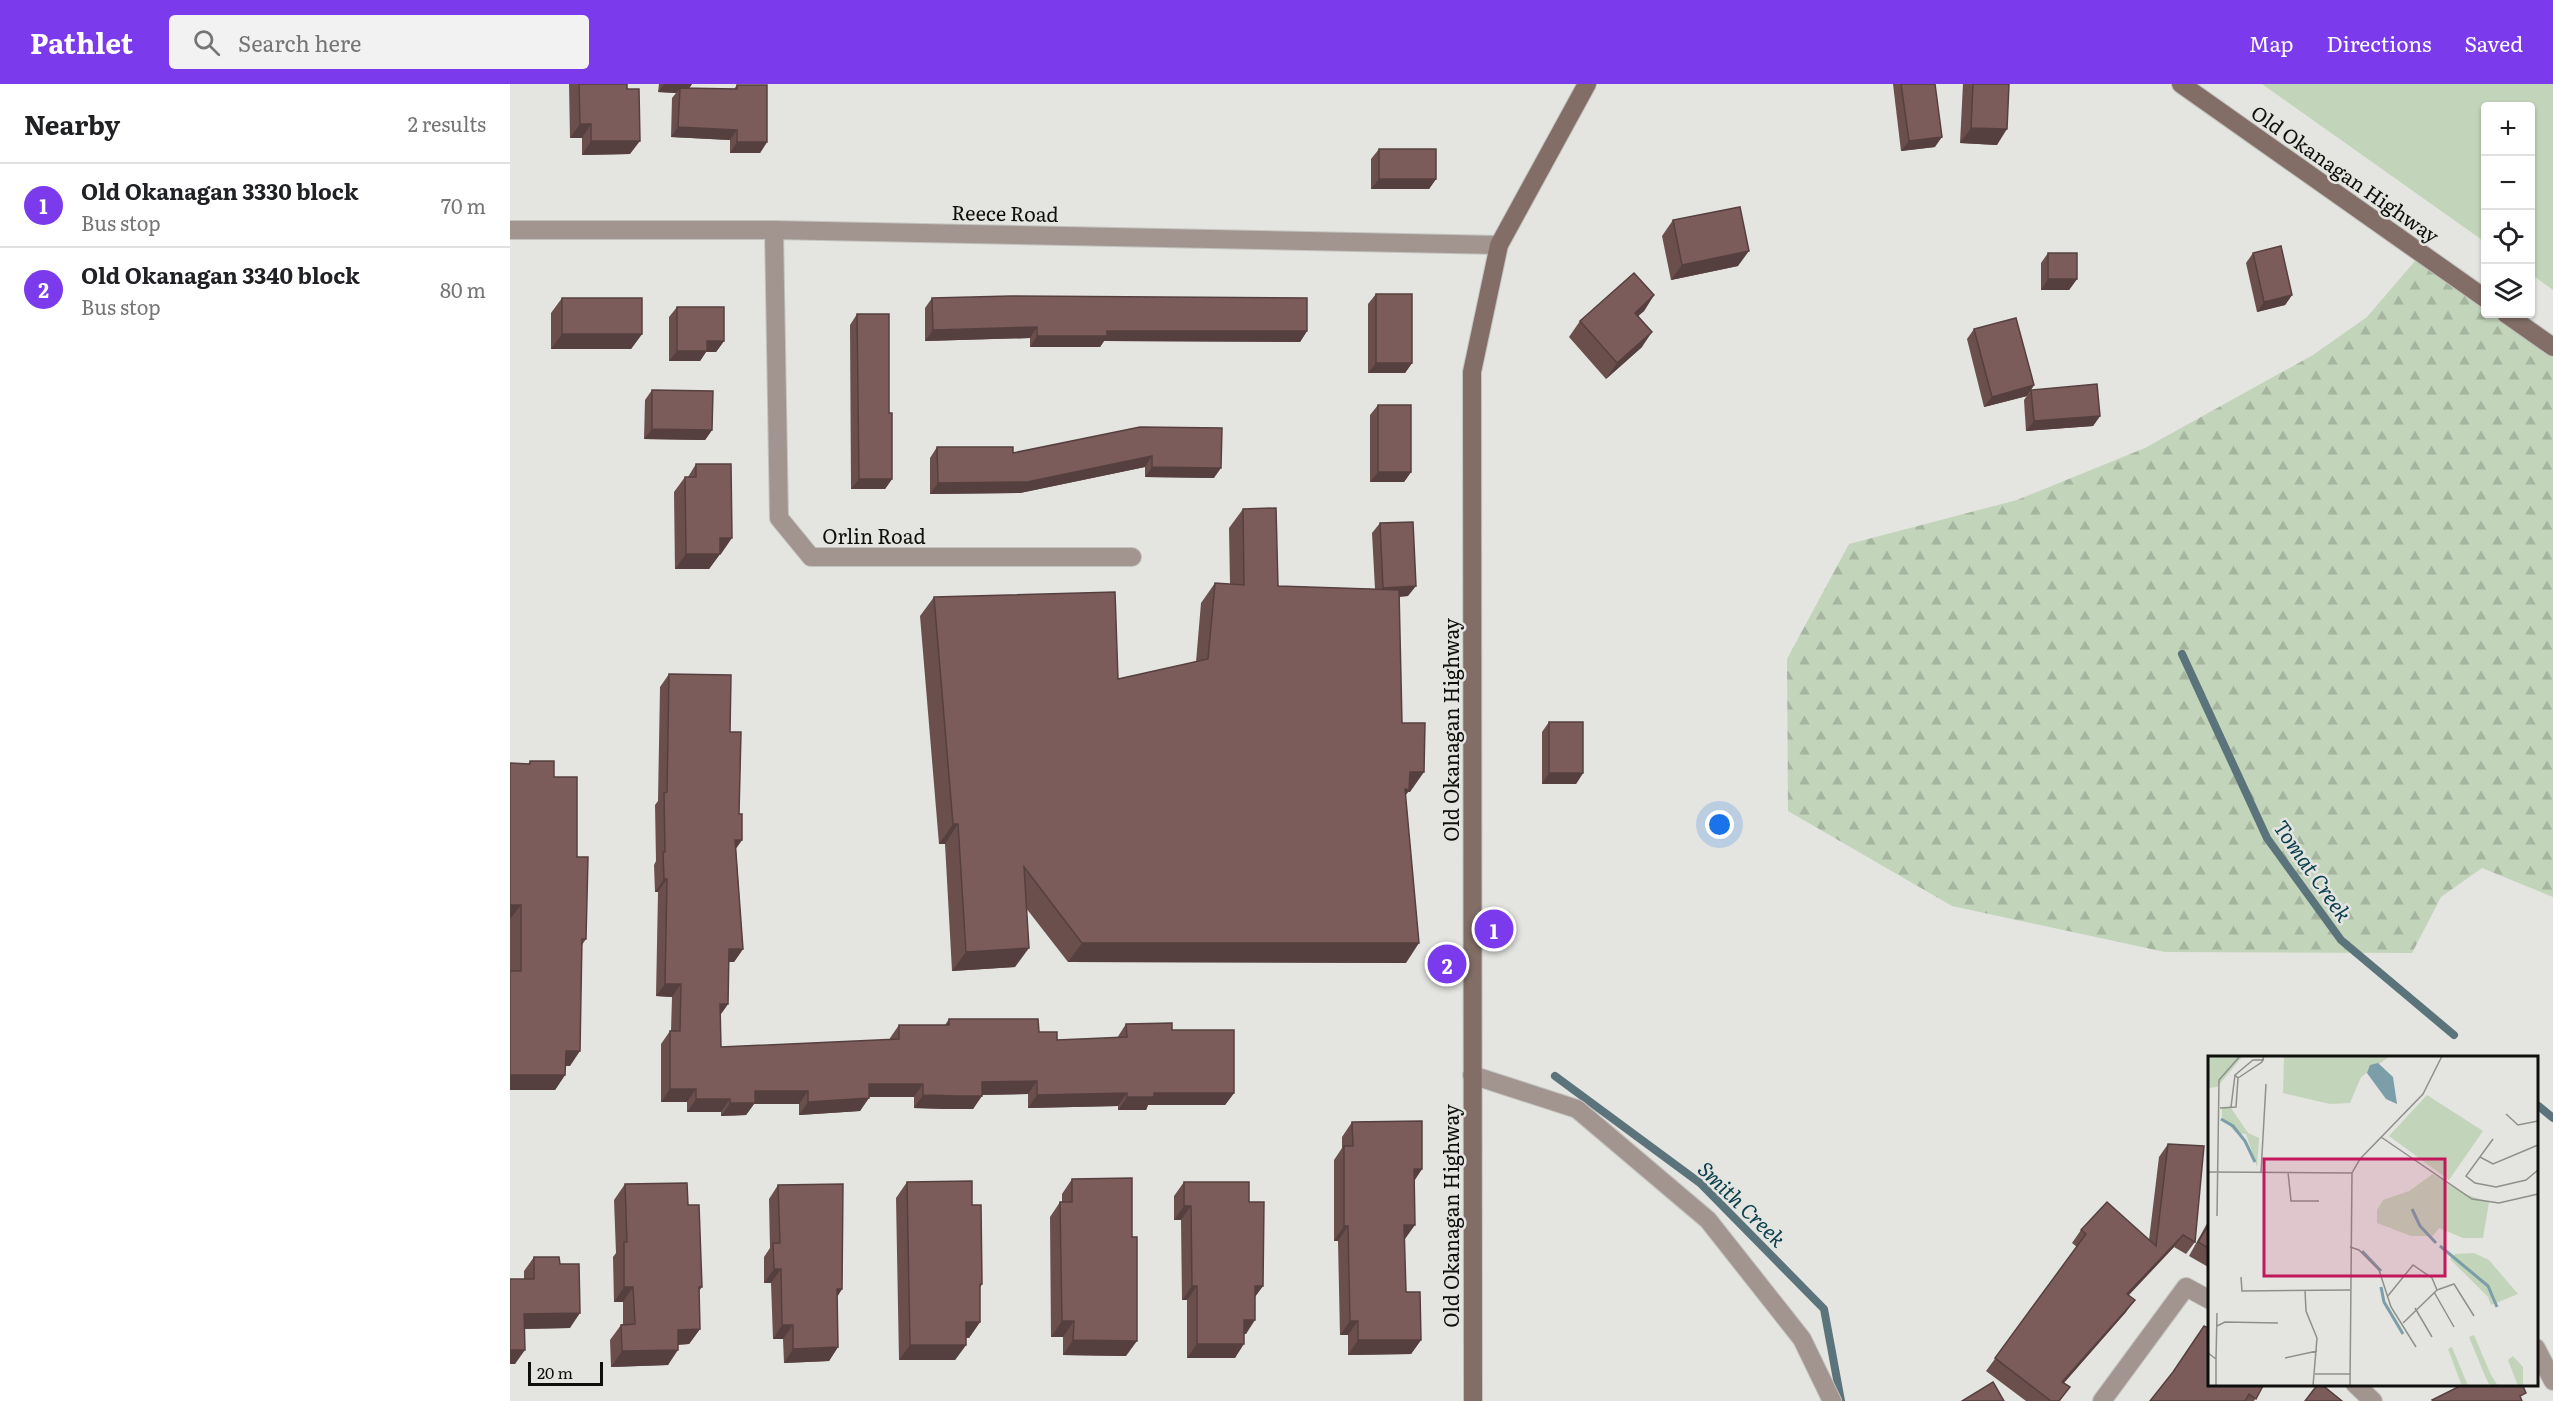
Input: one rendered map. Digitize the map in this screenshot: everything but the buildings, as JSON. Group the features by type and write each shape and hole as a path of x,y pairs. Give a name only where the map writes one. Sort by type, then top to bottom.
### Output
{"main road":[{"name":"Old Okanagan Highway","path":"1473,1401 1472,372 1499,245 1587,84"},
{"name":"Old Okanagan Highway","path":"2181,84 2481,295"},
{"path":"2512,318 2553,347"}],"street":[{"name":"Reece Road","path":"510,230 774,230 1499,245"},
{"name":"Orlin Road","path":"774,230 779,518 811,557 1132,557"},
{"path":"1472,1075 1577,1109 1708,1220 1802,1339 1832,1401"},
{"path":"2102,1401 2186,1287 2208,1299"},
{"path":"2538,1352 2553,1381"},
{"path":"2357,1386 2373,1401"}],"green space":[{"path":"2262,84 2553,84 2553,290 2535,277 2535,102 2481,102 2481,239"},
{"path":"2421,254 2481,293 2481,318 2519,318 2553,340 2553,897 2482,868 2441,897 2412,953 2165,952 1952,906 1788,811 1787,659 1849,544 2017,500 2145,448 2313,355 2367,317"}],"waterway":[{"name":"Tomat Creek","path":"2182,654 2267,838 2341,940 2454,1035"},
{"name":"Smith Creek","path":"1555,1076 1700,1183 1824,1309 1841,1401"},
{"name":"Tomat Creek","path":"2538,1106 2553,1118"}],"place":[{"name":"Old Okanagan 3330 block","path":"1494,929"},
{"name":"Old Okanagan 3340 block","path":"1447,964"}]}
